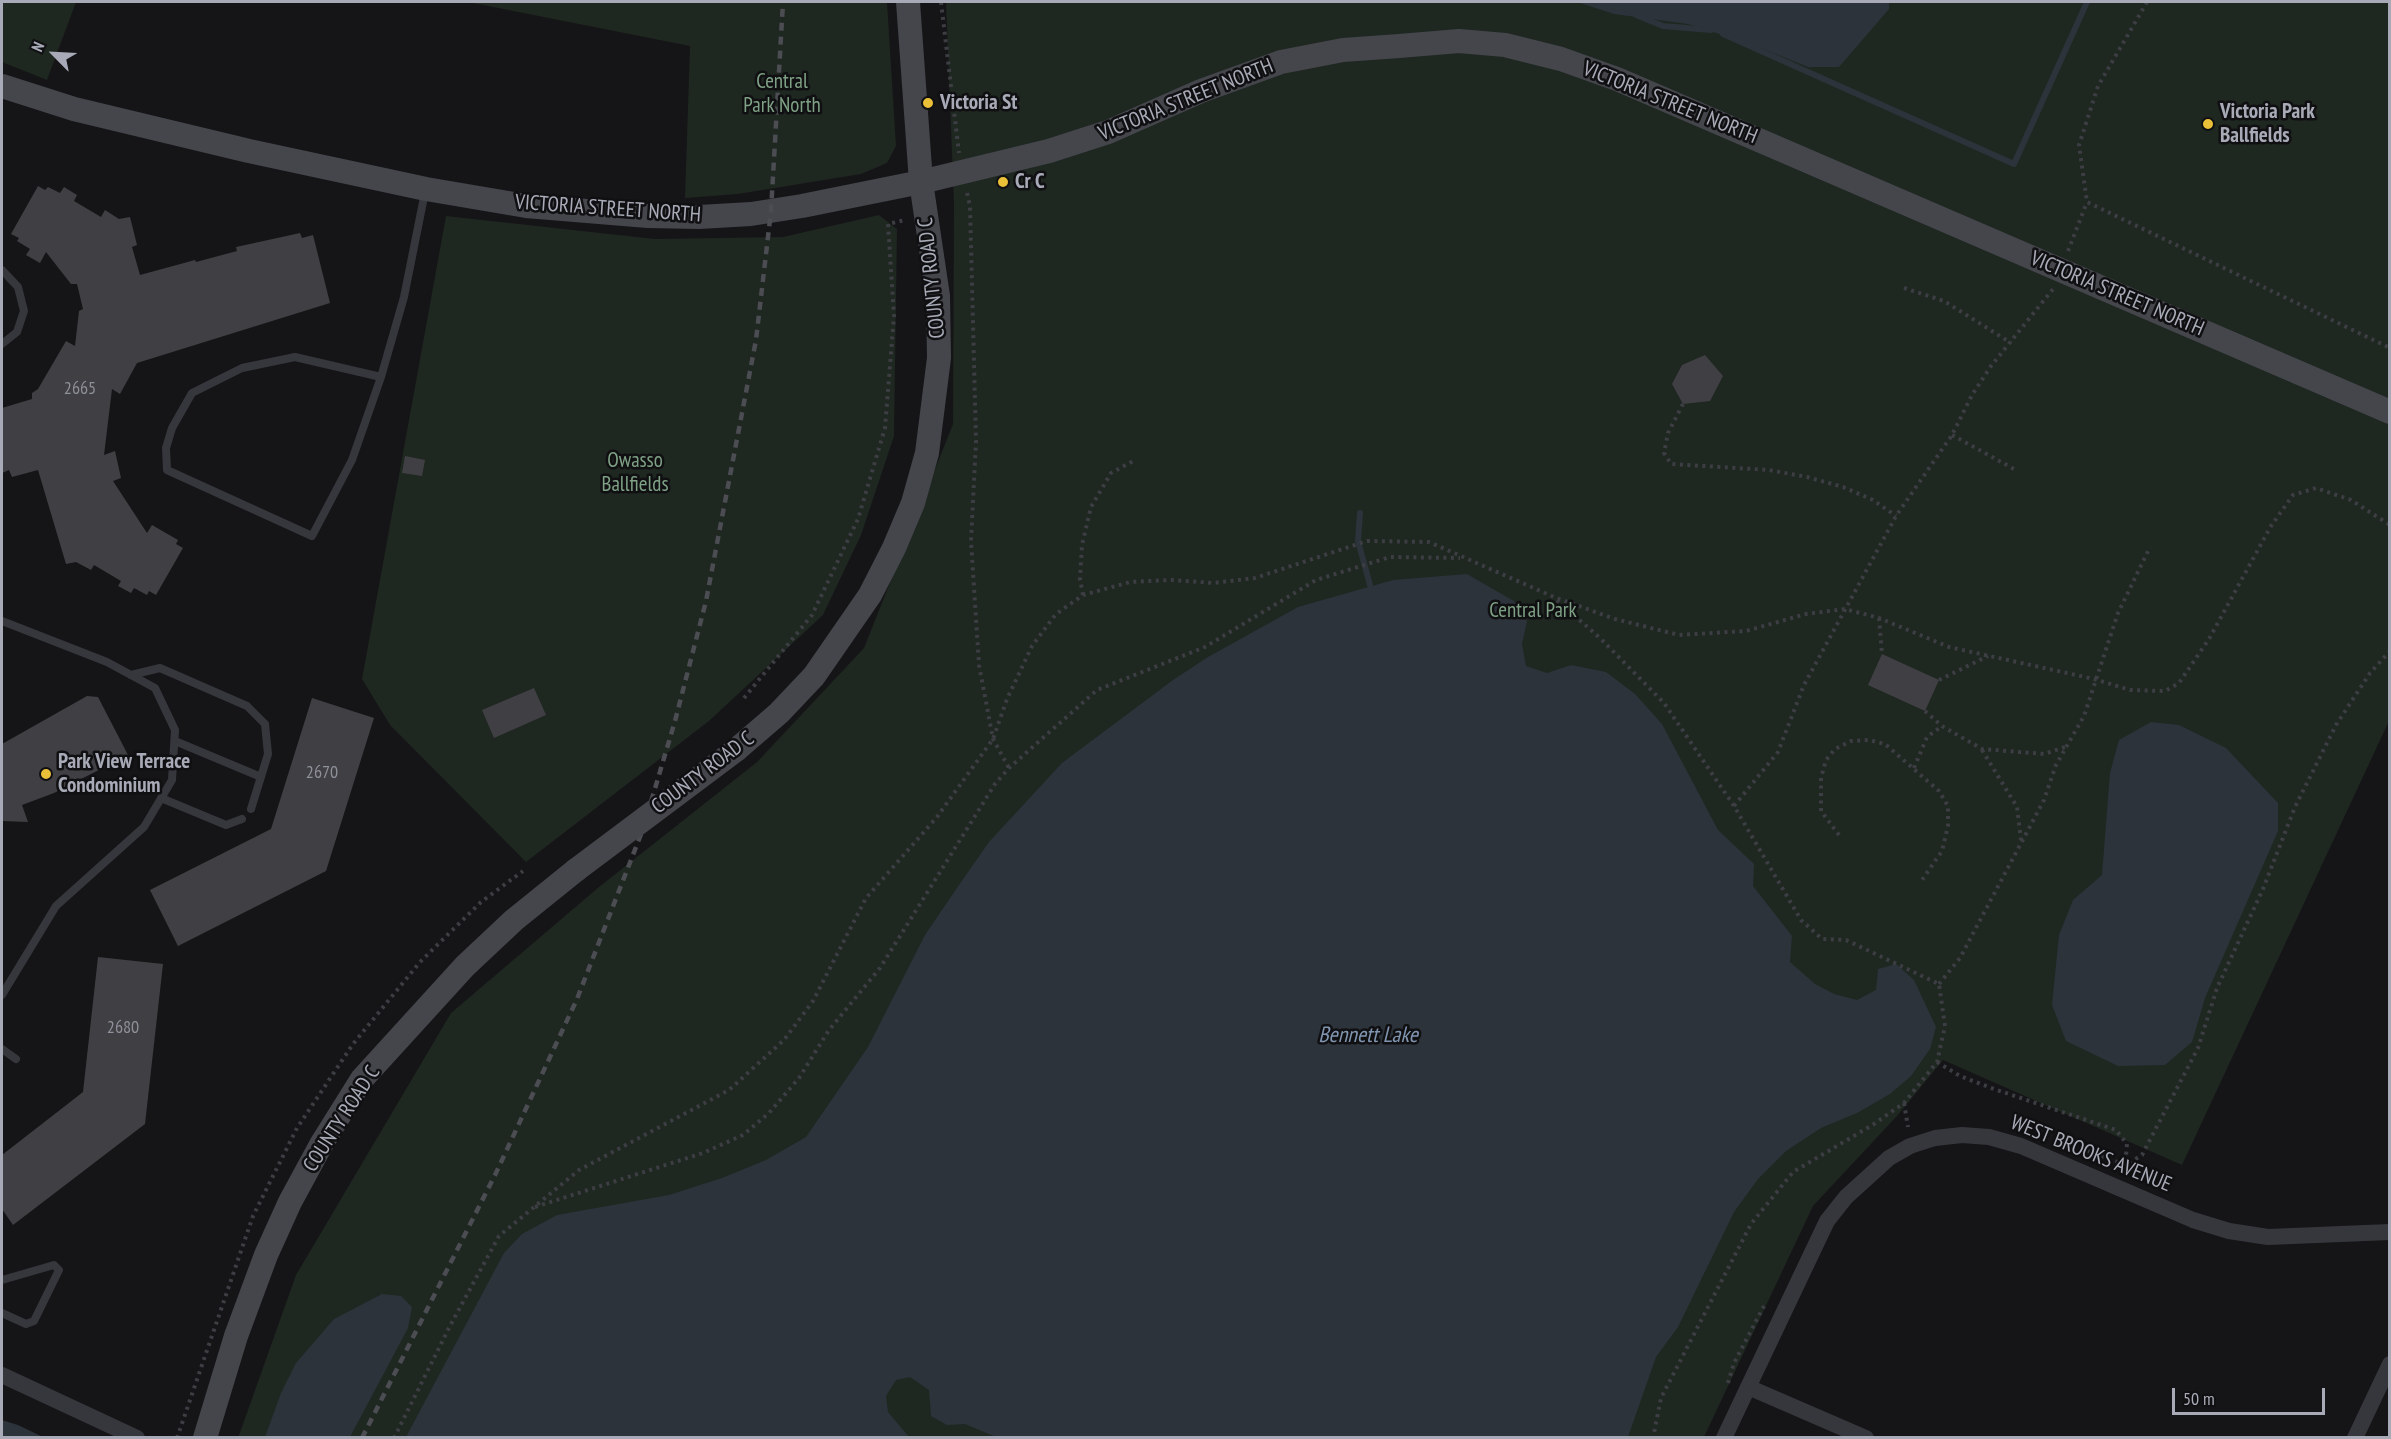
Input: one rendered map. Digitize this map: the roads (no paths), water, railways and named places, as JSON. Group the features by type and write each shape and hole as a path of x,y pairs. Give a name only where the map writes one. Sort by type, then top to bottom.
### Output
{"street":[{"name":"COUNTY ROAD C","path":"205,1437 236,1336 266,1255 290,1202 322,1143 362,1079 465,966 514,920 576,870 736,750 779,713 814,676 870,595 894,548 913,503 927,453 939,358 938,296 921,182 908,2"},
{"name":"VICTORIA STREET NORTH","path":"2,86 74,109 249,151 426,189 526,206 648,216 699,217 771,211 921,182 1049,151 1108,132 1201,91 1281,62 1343,50 1459,41 1505,45 1561,59 1617,79 2390,412"},
{"name":"WEST BROOKS AVENUE","path":"1724,1437 1827,1221 1846,1197 1889,1158 1910,1146 1935,1138 1962,1135 1989,1137 2021,1146 2193,1220 2229,1231 2268,1237 2390,1233"},
{"path":"2355,1437 2390,1364"},
{"path":"2,1375 137,1437"},
{"path":"1748,1387 1866,1437"}],"lane":[{"path":"381,377 295,357 242,368 192,393 172,428 166,448 167,470 312,536 352,459 381,377 404,297 426,189"},
{"path":"2,270 18,287 24,311 17,332 2,344"},
{"path":"2,621 107,662 155,688 175,730 172,780 144,827 56,906 2,995"},
{"path":"131,675 160,668 247,706 265,724 268,754 251,809"},
{"path":"175,741 261,777"},
{"path":"161,798 226,825 242,819"},
{"path":"2,1049 16,1059"},
{"path":"2,1280 54,1265 59,1270 33,1321 26,1324 2,1313"}],"water":[{"path":"1577,2 1889,2 1889,9 1839,67 1808,67 1751,44 1688,24 1614,14"},
{"name":"Bennett Lake","path":"1467,574 1519,604 1527,621 1522,644 1526,666 1547,673 1571,665 1606,672 1635,694 1662,724 1718,830 1754,864 1753,886 1792,936 1790,962 1815,984 1834,994 1857,1000 1876,990 1878,969 1896,964 1914,980 1936,1027 1930,1049 1911,1076 1890,1094 1857,1113 1821,1128 1786,1151 1758,1179 1734,1212 1678,1327 1656,1357 1628,1437 996,1437 965,1424 947,1425 931,1416 929,1390 910,1377 896,1380 886,1396 888,1412 909,1437 406,1437 504,1253 522,1234 557,1215 669,1195 722,1178 766,1160 806,1137 868,1047 925,935 959,885 989,842 1062,763 1173,680 1208,657 1298,607 1393,580"},
{"path":"2151,722 2179,725 2226,748 2278,803 2278,831 2205,998 2192,1042 2165,1065 2118,1066 2066,1041 2052,1005 2059,935 2073,900 2102,875 2110,773 2119,740"},
{"path":"382,1294 401,1296 412,1307 408,1328 350,1437 265,1437 281,1393 296,1363 334,1319"},
{"path":"2,1420 18,1425 43,1437 2,1437"}],"waterway":[{"path":"1723,34 2014,164 2087,2"},
{"path":"1636,15 1663,26 1711,30"},
{"path":"1360,513 1358,541 1370,585"}],"railway":[{"path":"362,1438 496,1173 577,999 643,829 675,721 706,601 756,340 771,211 783,2"}],"place":[{"name":"Victoria St","path":"928,103"},
{"name":"Victoria Park Ballfields","path":"2208,124"},
{"name":"Cr C","path":"1003,182"},
{"name":"Park View Terrace Condominium","path":"46,774"}],"park label":[{"name":"Central Park North","path":"782,94"},
{"name":"Owasso Ballfields","path":"635,473"},
{"name":"Central Park","path":"1533,611"}]}
